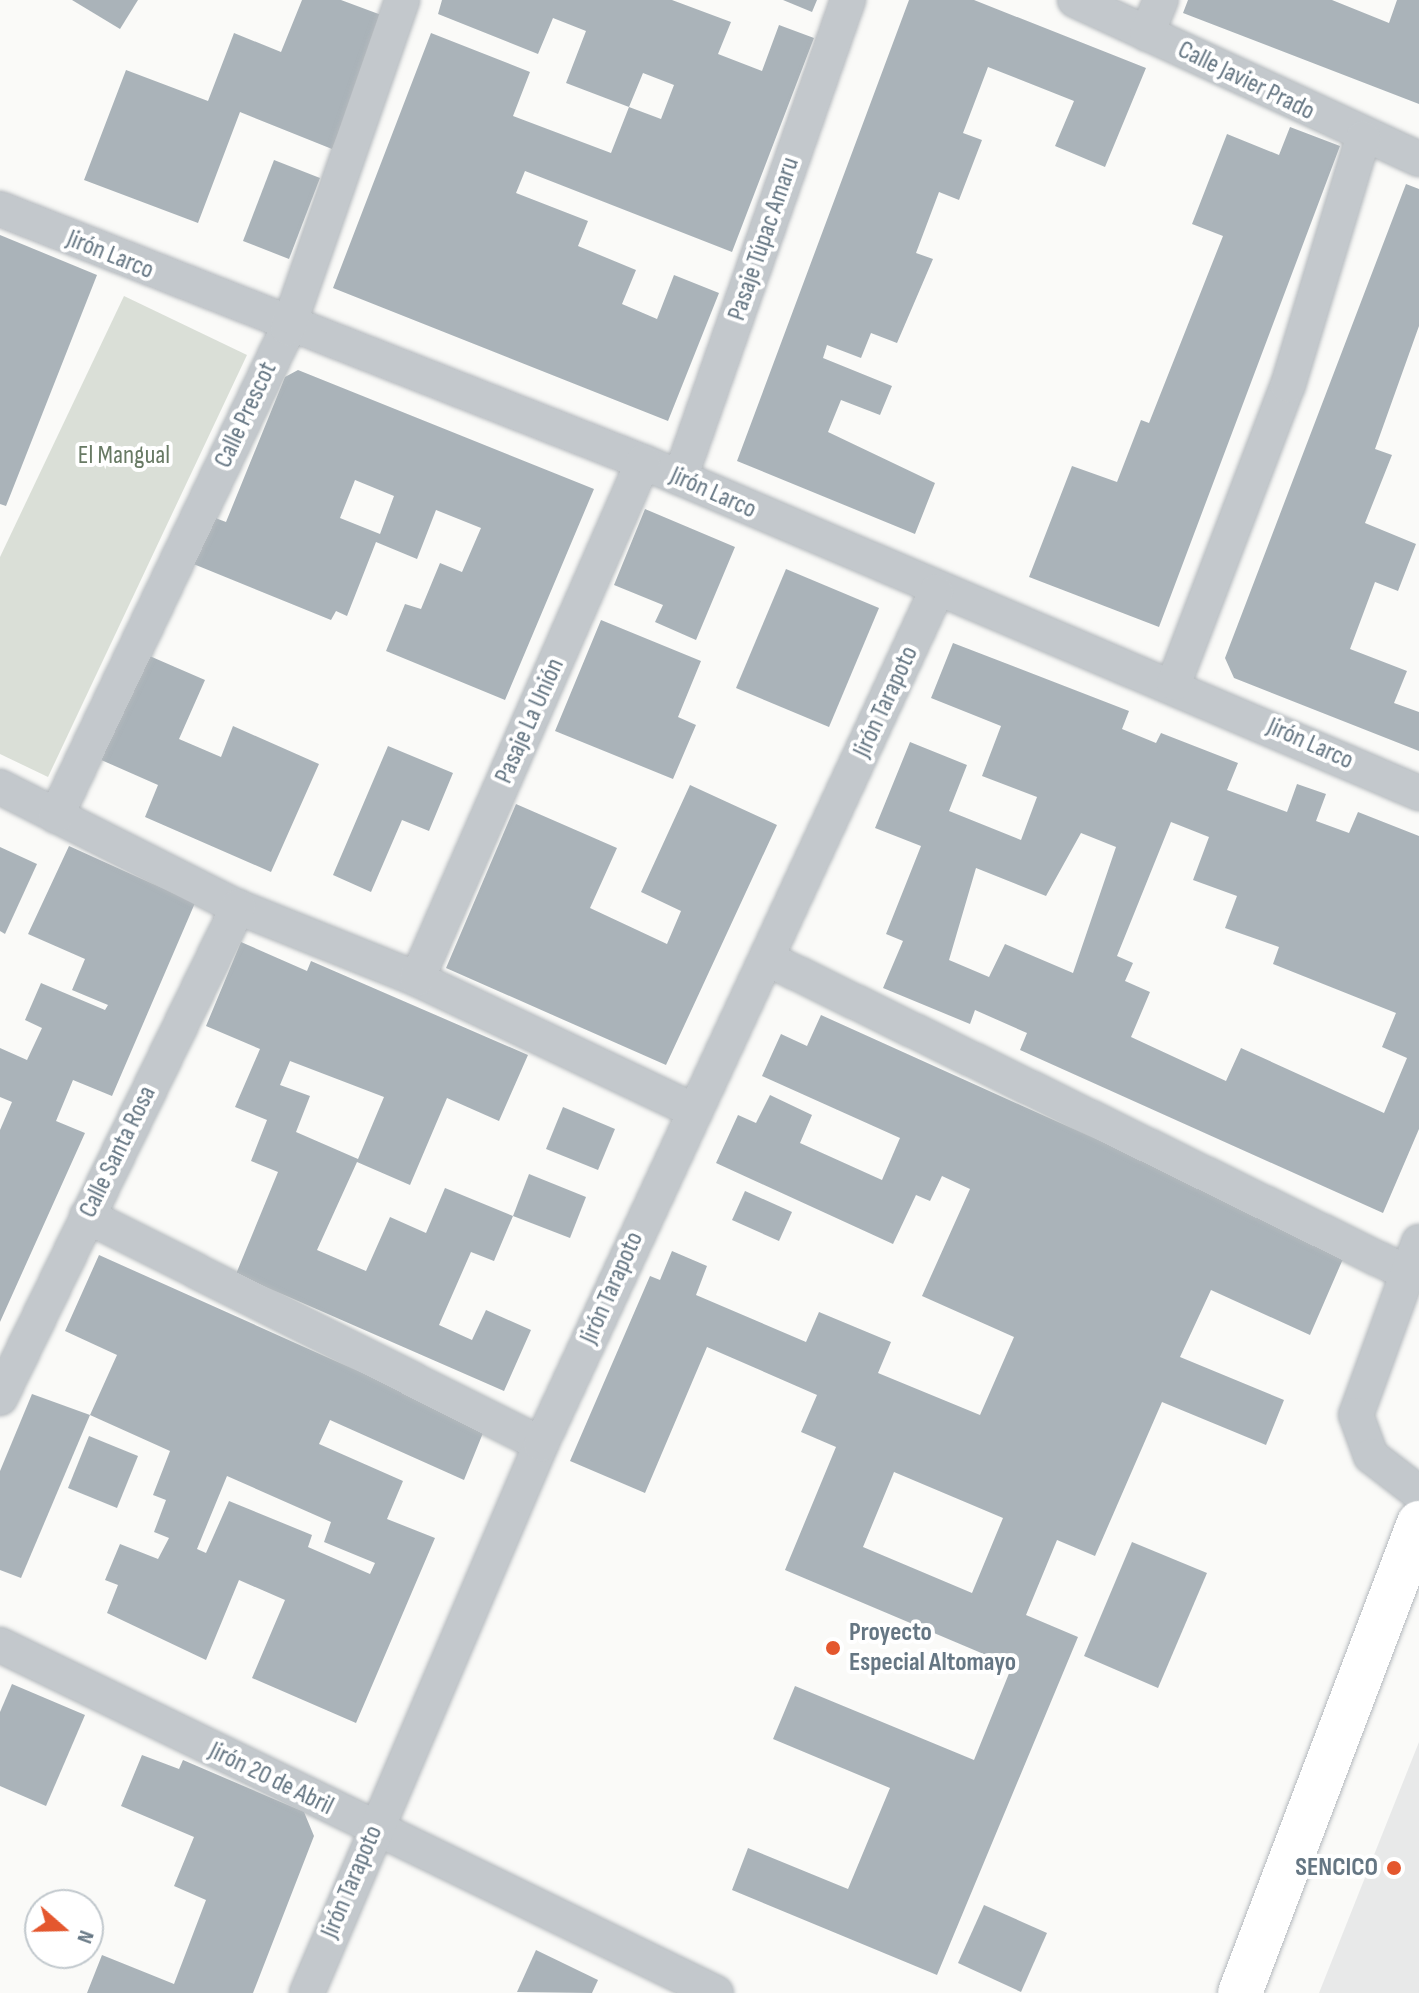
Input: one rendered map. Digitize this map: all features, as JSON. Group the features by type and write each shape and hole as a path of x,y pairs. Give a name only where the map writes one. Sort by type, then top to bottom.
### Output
{"highway":[{"path":"1240,1993 1419,1523"}],"street":[{"name":"Calle Prescot","path":"56,816 288,328 402,0"},
{"name":"Pasaje Túpac Amaru","path":"680,478 848,0"},
{"name":"Calle Javier Prado","path":"1075,0 1363,138 1419,159"},
{"path":"1147,34 1161,0"},
{"path":"1174,683 1288,385 1363,138"},
{"name":"Jirón Larco","path":"0,209 288,328 643,462 936,592 1174,683 1419,793"},
{"name":"Pasaje La Unión","path":"417,979 643,462"},
{"name":"Jirón Tarapoto","path":"307,1993 541,1444 693,1110 768,959 936,592"},
{"path":"0,787 238,907 417,979 693,1110"},
{"name":"Calle Santa Rosa","path":"0,1398 238,907"},
{"path":"768,959 1414,1258 1356,1415 1371,1456 1419,1493"},
{"path":"87,1216 541,1444"},
{"name":"Jirón 20 de Abril","path":"0,1645 374,1830 716,1993"}],"shaded area":[{"name":"SENCICO","path":"1419,1742 1419,1993 1319,1993"}],"green space":[{"name":"El Mangual","path":"124,296 247,355 48,777 0,754 0,557"}],"building":[{"path":"72,0 138,0 120,29"},
{"path":"302,0 341,0 384,16 332,149 240,112 198,223 84,180 126,70 208,101 234,33 281,52"},
{"path":"442,0 672,0 731,22 718,54 762,71 779,25 814,38 732,252 525,171 516,193 588,221 578,246 636,270 622,304 657,319 674,275 719,293 668,421 333,288 431,33 530,72 513,116 611,153 629,107 566,83 586,31 553,18 538,54 438,14","holes":["643,73 674,85 661,119 629,107"]},
{"path":"783,0 817,0 812,12"},
{"path":"909,0 974,0 1146,68 1105,167 1055,146 1074,101 988,67 963,133 982,140 959,200 939,192 916,253 933,259 897,343 871,333 861,358 827,345 823,358 892,386 880,415 841,400 828,432 935,483 915,534 737,461"},
{"path":"1188,0 1332,0 1389,23 1397,0 1419,0 1419,104 1183,13"},
{"path":"1290,127 1340,146 1159,627 1029,577 1072,466 1117,482 1141,420 1149,423 1223,236 1192,224 1227,134 1279,155"},
{"path":"274,160 320,178 289,259 243,241"},
{"path":"1406,184 1419,189 1419,326 1375,449 1392,455 1365,523 1416,544 1398,591 1375,582 1350,649 1407,671 1394,703 1419,712 1419,751 1234,678 1225,658"},
{"path":"0,235 97,275 6,506 0,504"},
{"path":"298,370 594,489 505,700 386,651 405,604 421,609 440,563 462,572 481,528 436,510 417,559 376,542 347,616 336,611 331,620 191,563 210,516 226,522 285,377","holes":["355,480 394,496 380,534 340,518"]},
{"path":"645,509 735,547 696,640 655,622 663,605 614,585"},
{"path":"786,569 879,608 829,727 736,688"},
{"path":"601,620 701,661 678,717 696,725 673,779 555,731"},
{"path":"953,643 1129,711 1122,729 1156,743 1161,733 1238,763 1227,790 1287,812 1297,784 1326,794 1316,821 1349,833 1358,812 1419,836 1419,1129 1383,1213 1020,1050 1027,1033 975,1010 970,1024 883,988 903,941 886,934 921,846 875,828 910,742 967,765 949,811 1021,840 1037,797 982,776 1001,726 931,698","holes":["1171,822 1209,837 1193,880 1237,896 1225,928 1279,947 1273,964 1396,1013 1382,1047 1407,1058 1384,1113 1241,1048 1226,1081 1131,1037 1150,992 1125,981 1133,963 1117,956","1081,833 1116,847 1073,973 1005,944 989,977 949,960 976,868 1046,896"]},
{"path":"145,654 205,680 179,739 221,757 233,726 319,764 271,872 145,817 158,785 99,759"},
{"path":"388,746 453,773 429,831 402,820 371,892 333,875"},
{"path":"690,785 777,825 666,1065 446,968 516,804 617,848 590,908 667,944 681,911 641,892"},
{"path":"69,846 195,903 112,1096 73,1080 56,1121 85,1133 0,1322 0,1130 12,1102 0,1097 0,1048 27,1060 42,1028 25,1020 41,983 105,1010 108,1005 72,990 85,959 28,934"},
{"path":"0,847 37,864 5,934 0,931"},
{"path":"241,942 307,971 311,961 528,1055 499,1121 447,1098 410,1185 357,1162 317,1250 366,1271 390,1217 426,1233 445,1188 513,1216 494,1261 471,1252 439,1325 472,1340 486,1310 531,1330 504,1391 236,1274 278,1172 251,1161 267,1120 235,1107 260,1049 206,1026","holes":["290,1061 384,1097 358,1159 296,1132 310,1096 280,1085"]},
{"path":"821,1015 1346,1252 1310,1335 1211,1290 1180,1357 1284,1400 1266,1445 1162,1402 1095,1556 1057,1540 1026,1615 1078,1637 937,1975 732,1890 748,1848 848,1889 890,1788 773,1739 795,1686 974,1760 1012,1666 785,1570 836,1447 801,1432 817,1395 707,1347 645,1493 570,1461 650,1276 660,1280 672,1251 707,1266 696,1295 806,1342 819,1312 891,1342 878,1373 980,1415 1014,1337 922,1296 970,1189 942,1176 930,1201 916,1195 893,1244 716,1163 738,1115 756,1123 770,1095 812,1115 800,1143 882,1180 900,1138 762,1076 781,1034 807,1046","holes":["894,1472 1003,1518 972,1593 863,1547"]},
{"path":"563,1107 615,1129 598,1170 546,1149"},
{"path":"529,1174 586,1197 570,1238 513,1216"},
{"path":"745,1191 792,1212 779,1241 732,1220"},
{"path":"99,1255 485,1428 464,1480 330,1420 319,1444 403,1481 387,1519 435,1538 356,1723 252,1678 285,1600 239,1580 206,1660 107,1613 118,1585 105,1580 120,1544 158,1559 169,1538 154,1532 166,1500 153,1495 170,1451 90,1415 117,1355 65,1331","holes":["227,1476 331,1522 324,1542 375,1563 370,1574 308,1547 312,1535 229,1501 206,1553 197,1549"]},
{"path":"32,1394 90,1415 21,1578 0,1570 0,1471"},
{"path":"89,1436 138,1456 117,1508 68,1488"},
{"path":"1132,1542 1207,1573 1158,1688 1084,1656"},
{"path":"12,1684 85,1715 46,1806 0,1786 0,1712"},
{"path":"142,1755 179,1769 183,1760 304,1812 314,1836 253,1993 87,1993 96,1969 104,1969 104,1956 174,1984 206,1900 174,1886 194,1837 121,1806"},
{"path":"984,1905 1047,1933 1021,1992 958,1963"},
{"path":"536,1950 598,1980 592,1993 517,1992"}],"place":[{"name":"Proyecto Especial Altomayo","path":"833,1648"},
{"name":"SENCICO","path":"1394,1868"}]}
